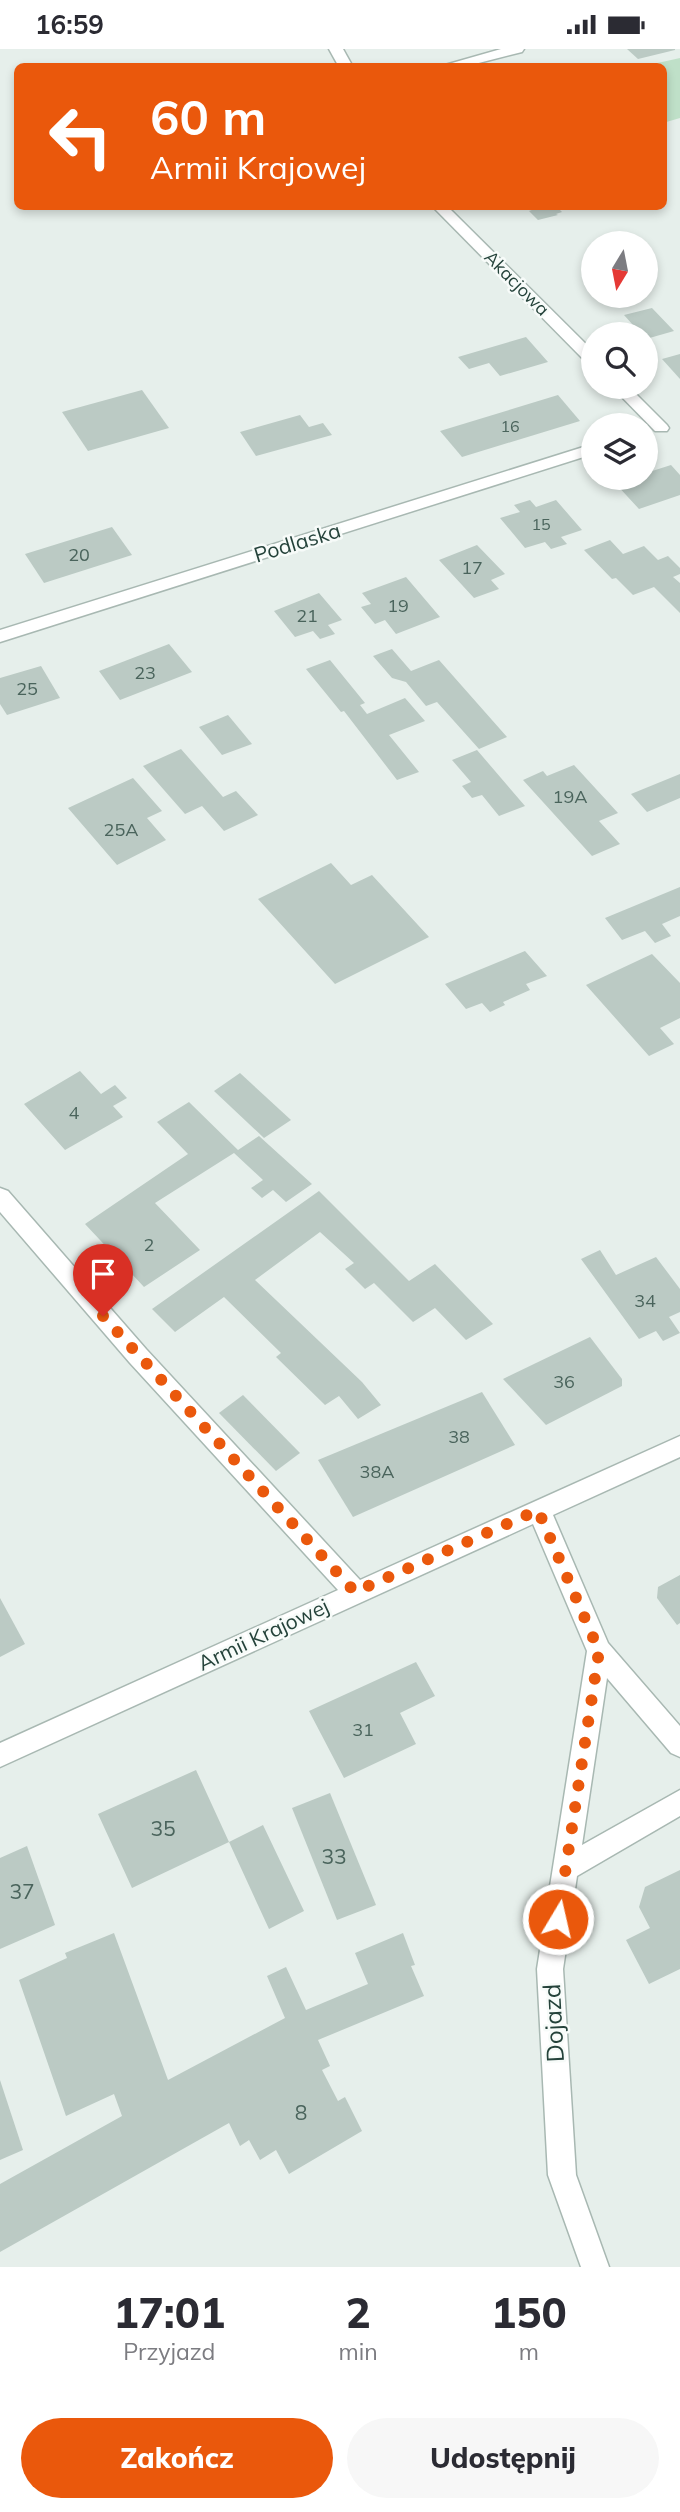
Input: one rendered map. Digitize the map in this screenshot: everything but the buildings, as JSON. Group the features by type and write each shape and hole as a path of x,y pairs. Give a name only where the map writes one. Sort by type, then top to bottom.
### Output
{"street":[{"path":"461,63 517,49"},
{"name":"Akacjowa","path":"443,210 581,348"},
{"path":"629,399 640,413"},
{"path":"658,429 680,423"},
{"name":"Podlaska","path":"0,636 581,453"},
{"path":"0,1197 138,1356 355,1592"},
{"name":"Armii Krajowej","path":"0,1755 680,1446"},
{"path":"538,1510 599,1651 680,1745"},
{"name":"Dojazd","path":"595,2267 562,2175 550,1969 599,1651"},
{"path":"565,1869 680,1802"}],"green space":[{"path":"680,58 680,118 667,122 667,63 658,63"}],"route":[{"path":"103,1316 355,1592 538,1510 599,1651 558,1919"}]}
